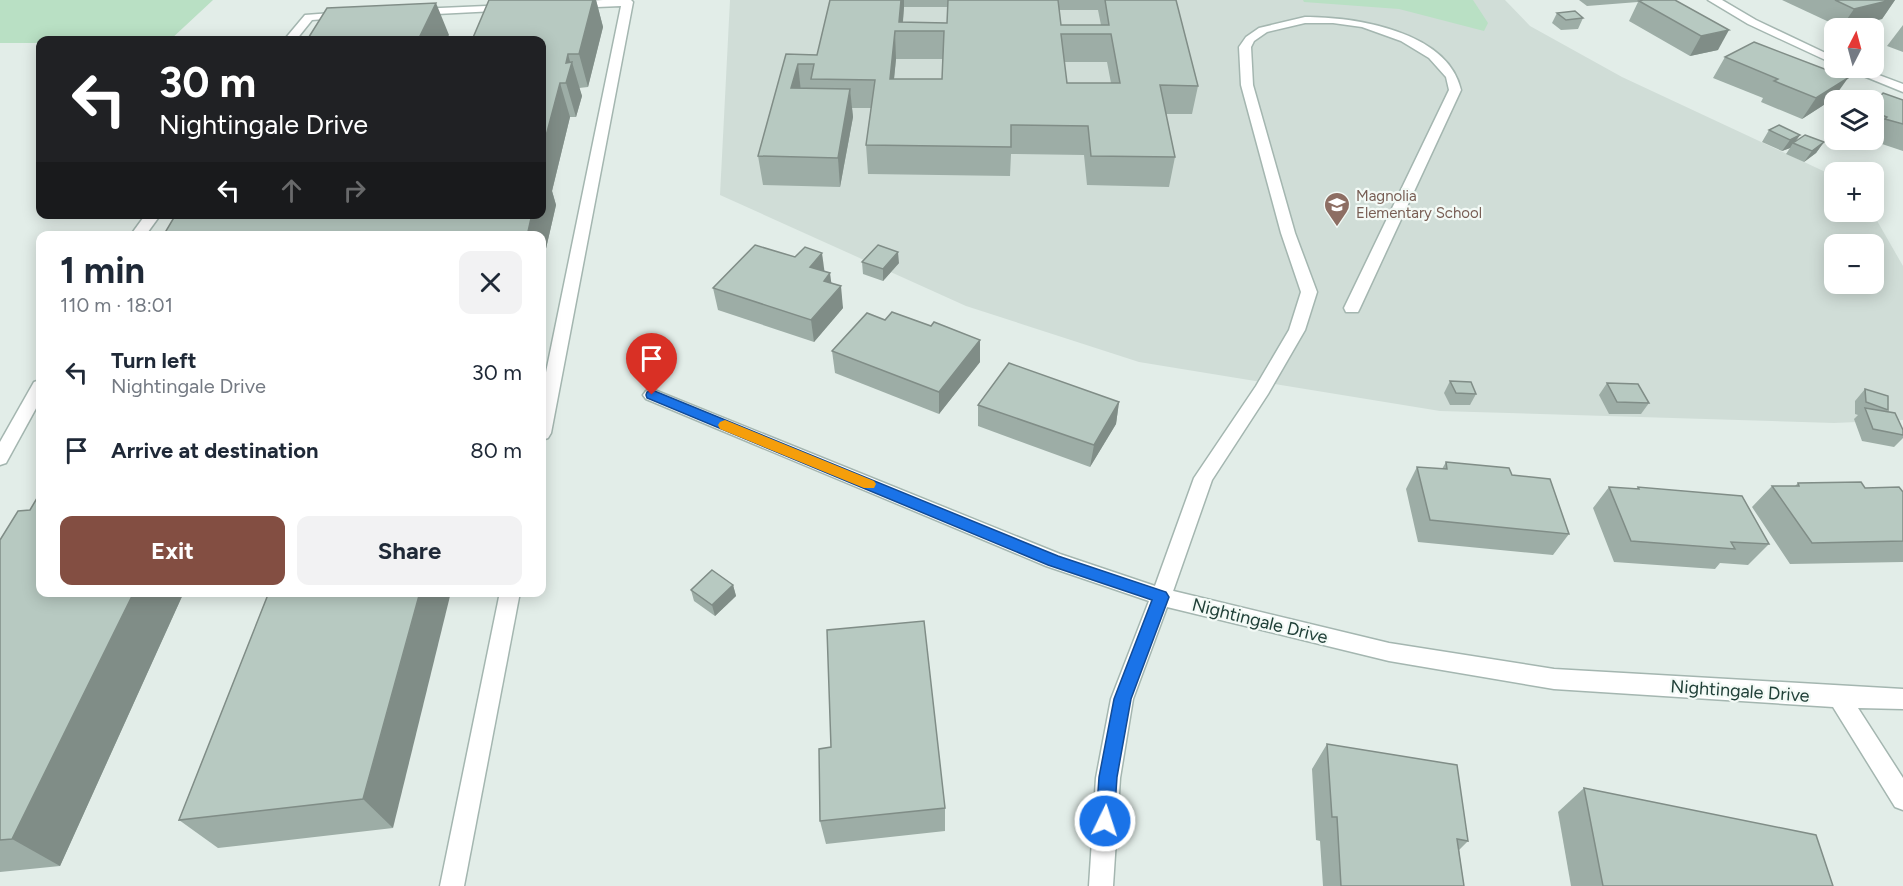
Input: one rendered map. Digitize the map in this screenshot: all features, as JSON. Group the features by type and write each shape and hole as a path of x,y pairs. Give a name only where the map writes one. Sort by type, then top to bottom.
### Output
{"street":[{"path":"1714,0 1752,22 1824,56"},
{"path":"546,413 627,2 556,5"},
{"path":"403,13 521,7"},
{"path":"293,36 309,17 356,15"},
{"path":"1101,886 1108,777 1122,699 1203,478 1262,390 1297,330 1309,292 1288,233 1247,85 1245,47 1250,39 1263,30 1281,24 1305,20 1333,20 1364,24 1418,46 1442,63 1452,76 1454,83 1455,90 1352,308"},
{"path":"1876,78 1903,88"},
{"path":"0,458 36,393"},
{"name":"Nightingale Drive","path":"652,395 1053,560 1161,597 1389,652 1554,679 1839,698 1903,699"},
{"path":"452,886 509,597"},
{"path":"1839,698 1903,799"}],"shaded area":[{"name":"Magnolia Elementary School","path":"730,0 1505,0 1530,26 1622,77 1824,171 1824,222 1878,222 1903,266 1903,420 1834,423 1440,411 1139,362 966,306 720,195"}],"green space":[{"path":"0,0 213,0 174,36 36,36 36,43 0,43"},
{"path":"1303,0 1473,0 1488,23 1484,31 1399,9 1304,2"}],"building":[{"path":"489,0 593,0 579,54 568,54 566,63 572,62 566,83 560,83 546,136 546,36 474,36"},
{"path":"830,0 901,0 899,22 947,23 948,0 1058,0 1061,25 1109,25 1105,0 1176,0 1198,86 1160,85 1175,157 1091,156 1088,126 1011,125 1011,147 866,145 875,80 811,79 814,64 798,64 791,88 850,89 838,158 758,156 786,54 817,55","holes":["895,31 944,31 942,79 890,79","1061,34 1111,34 1120,83 1067,83"]},
{"path":"1675,0 1729,30 1701,36 1639,1"},
{"path":"1835,0 1891,0 1854,9"},
{"path":"436,3 420,36 310,36 327,8"},
{"path":"1575,11 1583,18 1566,20 1557,13"},
{"path":"1754,42 1824,69 1824,78 1848,78 1829,90 1824,90 1824,93 1816,98 1725,57"},
{"path":"1884,93 1903,100 1903,124 1885,119 1887,117 1884,116"},
{"path":"1779,125 1800,135 1790,140 1769,130"},
{"path":"1805,135 1824,142 1812,151 1793,143"},
{"path":"173,219 531,219 528,231 166,231"},
{"path":"755,245 795,257 805,247 822,253 810,267 830,273 824,281 841,286 811,320 713,288"},
{"path":"878,245 898,252 883,269 862,262"},
{"path":"892,312 931,326 934,322 980,340 939,392 832,351 867,313 885,320"},
{"path":"1009,363 1119,402 1094,445 978,405"},
{"path":"1450,381 1471,382 1476,394 1456,393"},
{"path":"1607,383 1638,384 1649,403 1617,402"},
{"path":"1865,389 1888,396 1888,410 1866,402"},
{"path":"1865,408 1895,413 1903,435 1873,429"},
{"path":"1446,462 1509,468 1512,475 1550,479 1569,534 1430,520 1417,467 1447,469"},
{"path":"1861,482 1865,488 1899,487 1903,492 1903,541 1812,543 1772,486 1799,486 1798,483"},
{"path":"1609,487 1639,489 1638,487 1742,496 1769,544 1731,542 1735,549 1631,541"},
{"path":"36,500 36,597 132,597 12,839 0,840 0,540 18,511 30,510"},
{"path":"712,570 733,585 712,605 691,590"},
{"path":"267,597 419,597 363,799 179,820"},
{"path":"924,621 945,808 820,821 819,749 831,747 827,630"},
{"path":"1327,744 1457,765 1468,841 1457,839 1464,886 1341,886 1337,817 1332,817"},
{"path":"1584,788 1816,835 1833,886 1603,886"}],"slow traffic":[{"path":"725,425 869,484"}],"place":[{"name":"Magnolia Elementary School","path":"1337,228"}],"route":[{"path":"652,395 1053,560 1161,597 1122,699 1108,777 1105,821"}]}
